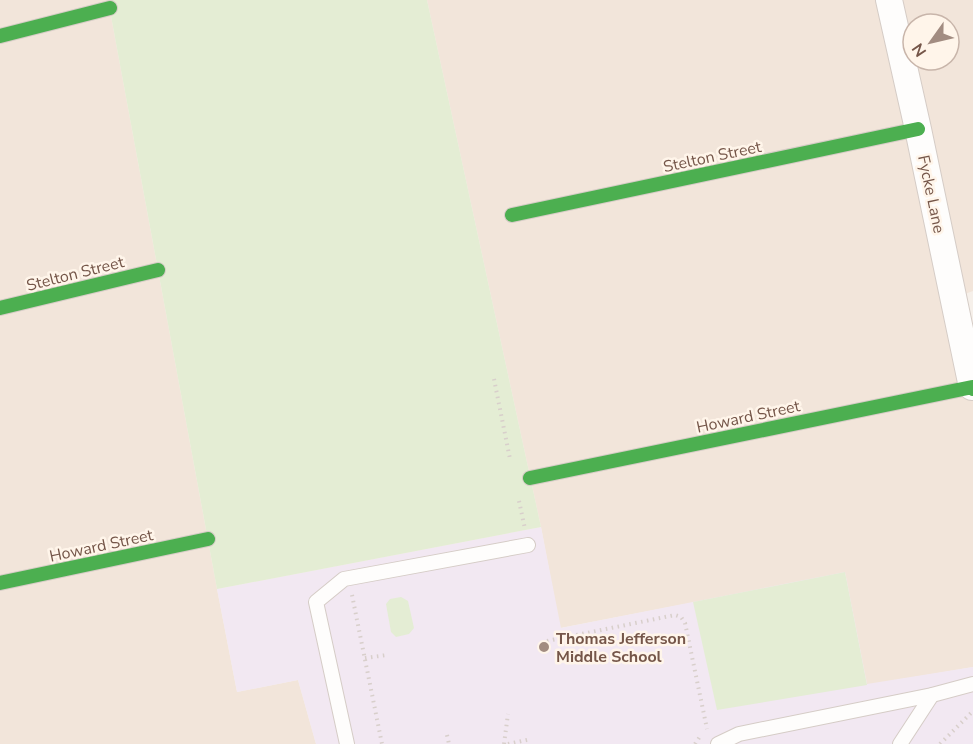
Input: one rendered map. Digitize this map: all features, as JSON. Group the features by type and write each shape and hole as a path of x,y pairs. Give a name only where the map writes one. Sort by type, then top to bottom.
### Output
{"street":[{"name":"Fycke Lane","path":"888,0 973,388"},
{"path":"0,36 110,8"},
{"name":"Stelton Street","path":"512,215 918,129"},
{"name":"Stelton Street","path":"0,308 158,270"},
{"name":"Howard Street","path":"530,478 973,388"},
{"name":"Howard Street","path":"0,583 208,539"}],"lane":[{"path":"346,744 316,602 344,579 528,545"},
{"path":"718,744 739,734 973,684"},
{"path":"900,744 932,694"}],"path":[{"path":"349,578 382,744"},
{"path":"547,641 675,615 681,616 685,623 707,729"},
{"path":"365,658 387,656"},
{"path":"940,744 973,711"},
{"path":"508,714 506,744 531,739"},
{"path":"447,735 449,744"}],"shaded area":[{"path":"0,0 108,0 237,692 298,680 316,744 0,744"},
{"path":"427,0 973,0 973,291 954,298 973,389 973,667 867,685 845,573 560,628 541,527"},
{"name":"Thomas Jefferson Middle School","path":"541,527 561,628 845,572 867,684 973,667 973,744 316,744 298,680 237,692 217,589"}],"green space":[{"path":"108,0 427,0 541,527 217,589"},
{"path":"845,572 867,685 717,710 693,602"},
{"path":"401,597 408,601 414,628 409,634 396,637 391,632 386,604 390,599"}],"traffic: fast":[{"path":"0,36 110,8"},
{"path":"512,215 918,129"},
{"path":"0,308 158,270"},
{"path":"530,478 972,387 973,389"},
{"path":"0,583 208,539"}],"place":[{"name":"Thomas Jefferson Middle School","path":"544,647"}]}
